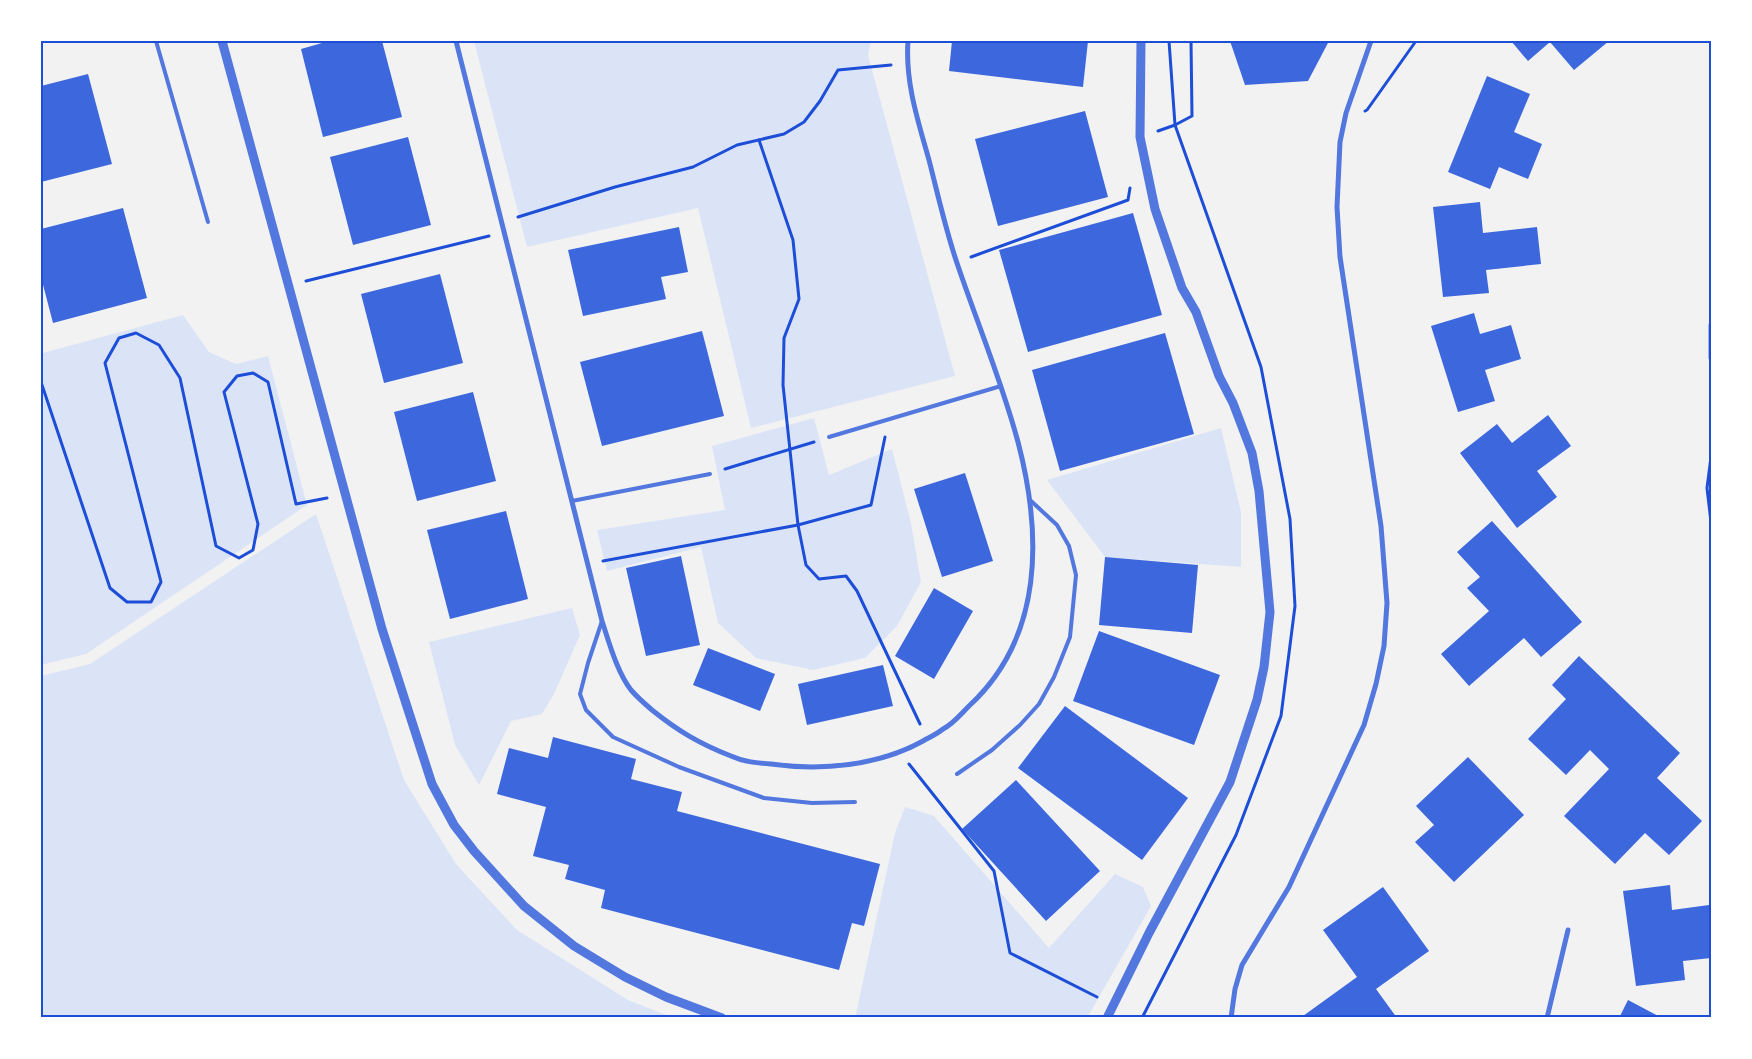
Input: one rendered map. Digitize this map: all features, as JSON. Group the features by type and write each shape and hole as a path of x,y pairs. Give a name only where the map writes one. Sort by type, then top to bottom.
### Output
{"street":[{"path":"222,41 382,629 432,784 454,825 474,851 524,906 574,946 625,977 666,997 722,1018"},
{"path":"456,41 602,621 616,660 629,688 670,724 702,745 742,761 785,766 825,767 862,762 909,749 946,728 982,694 1008,660 1023,622 1032,582 1033,534 1029,499 1018,443 1001,386 957,262 913,103 907,63 908,41"},
{"path":"1107,1018 1230,782 1257,700 1264,667 1270,612 1259,491 1252,452 1233,402 1219,376 1196,312 1182,288 1155,209 1140,137 1141,41"},
{"path":"1231,1018 1235,989 1242,965 1289,887 1364,725 1376,684 1384,646 1388,603 1381,526 1340,257 1337,207 1337,166 1344,121 1371,41"},
{"path":"1711,325 1711,358"},
{"path":"1547,1018 1568,930"}],"lane":[{"path":"156,41 208,222"},
{"path":"828,437 1001,386"},
{"path":"572,501 710,474"},
{"path":"957,774 992,750 1020,725 1039,704 1054,677 1070,637 1076,575 1069,546 1057,525 1029,499"},
{"path":"602,621 580,694 586,710 613,737 679,768 764,798 812,803 855,802"}],"path":[{"path":"1142,1018 1236,835 1281,716 1295,606 1290,519 1261,367 1174,125 1169,41"},
{"path":"1140,137 1174,125 1192,116 1191,41"},
{"path":"1344,121 1367,110 1416,41"},
{"path":"502,222 615,187 693,168 737,145 784,134 804,122 820,101 838,70 907,63"},
{"path":"758,140 793,240 799,299 784,338 783,385 798,525 806,565 819,578 846,576 857,590 927,738"},
{"path":"957,262 1128,200 1131,182"},
{"path":"288,285 504,232"},
{"path":"41,382 110,588 127,602 151,602 161,582 105,363 120,338 136,333 159,345 180,378 216,546 239,558 253,550 258,524 224,392 237,376 253,373 268,382 296,504 345,495"},
{"path":"588,564 798,525 871,505 888,420"},
{"path":"710,474 828,437"},
{"path":"1711,457 1708,488 1711,522"},
{"path":"899,751 994,871 1010,953 1113,1005"}],"shaded area":[{"path":"474,41 871,41 868,55 955,376 751,428 698,208 527,247"},
{"path":"183,315 209,352 236,364 268,356 307,505 86,654 41,665 41,349 43,353"},
{"path":"814,418 829,475 892,449 911,523 921,582 897,626 865,658 813,670 756,658 718,623 701,547 607,571 597,530 725,510 712,446"},
{"path":"1221,428 1241,512 1241,567 1105,557 1047,480"},
{"path":"316,514 404,780 456,864 517,930 628,1000 674,1018 41,1018 41,676 90,664"},
{"path":"572,608 580,635 554,694 542,714 511,721 479,785 455,745 429,642"},
{"path":"905,807 934,816 1049,948 1115,874 1143,887 1151,906 1087,1018 855,1018 895,833"}],"building":[{"path":"329,41 382,41 402,117 323,137 301,49"},
{"path":"952,41 1088,41 1083,87 949,71"},
{"path":"1230,41 1329,41 1308,81 1245,85"},
{"path":"1511,41 1609,41 1574,70 1550,42 1528,61"},
{"path":"88,74 112,164 41,182 41,86"},
{"path":"1487,76 1530,94 1514,132 1542,144 1528,179 1499,167 1490,189 1448,172"},
{"path":"1085,111 1108,197 998,226 975,139"},
{"path":"408,137 431,225 353,245 330,157"},
{"path":"1480,202 1483,233 1537,227 1541,264 1486,270 1489,293 1443,297 1433,207"},
{"path":"123,208 147,298 53,323 41,277 41,229"},
{"path":"1133,213 1162,315 1028,352 999,250"},
{"path":"679,227 688,272 661,277 666,299 583,316 568,250"},
{"path":"440,274 463,363 384,383 361,294"},
{"path":"1474,313 1480,334 1511,325 1521,359 1485,370 1495,401 1458,412 1431,326"},
{"path":"702,331 724,416 602,446 580,362"},
{"path":"1165,333 1194,434 1060,471 1032,370"},
{"path":"473,392 496,481 417,501 394,412"},
{"path":"1548,415 1571,446 1537,471 1557,497 1517,528 1460,453 1497,424 1512,443"},
{"path":"965,473 993,561 942,577 914,489"},
{"path":"506,511 528,599 450,619 427,530"},
{"path":"1492,521 1582,622 1541,657 1524,638 1469,686 1441,654 1489,611 1467,588 1480,577 1457,552"},
{"path":"681,556 700,645 646,656 626,568"},
{"path":"1105,557 1198,565 1192,633 1099,625"},
{"path":"934,588 973,611 934,679 895,656"},
{"path":"1099,631 1220,675 1194,745 1073,701"},
{"path":"708,648 775,674 760,711 693,685"},
{"path":"1579,656 1680,753 1657,778 1702,821 1669,855 1645,833 1615,864 1564,816 1609,769 1590,750 1566,775 1528,739 1566,699 1552,685"},
{"path":"883,665 893,706 807,725 798,684"},
{"path":"1065,706 1188,798 1142,860 1018,768"},
{"path":"553,737 636,759 631,779 682,792 677,811 880,864 864,926 852,923 839,970 601,908 605,890 565,879 569,865 533,856 546,807 497,794 509,748 548,758"},
{"path":"1468,757 1524,815 1454,882 1415,842 1434,825 1416,806"},
{"path":"1016,780 1100,871 1046,921 962,829"},
{"path":"1670,885 1672,910 1709,905 1711,958 1683,961 1685,980 1636,986 1623,891"},
{"path":"1383,887 1429,951 1376,989 1397,1018 1304,1018 1303,1016 1357,977 1323,930"},
{"path":"1628,1000 1662,1018 1619,1018"}]}
